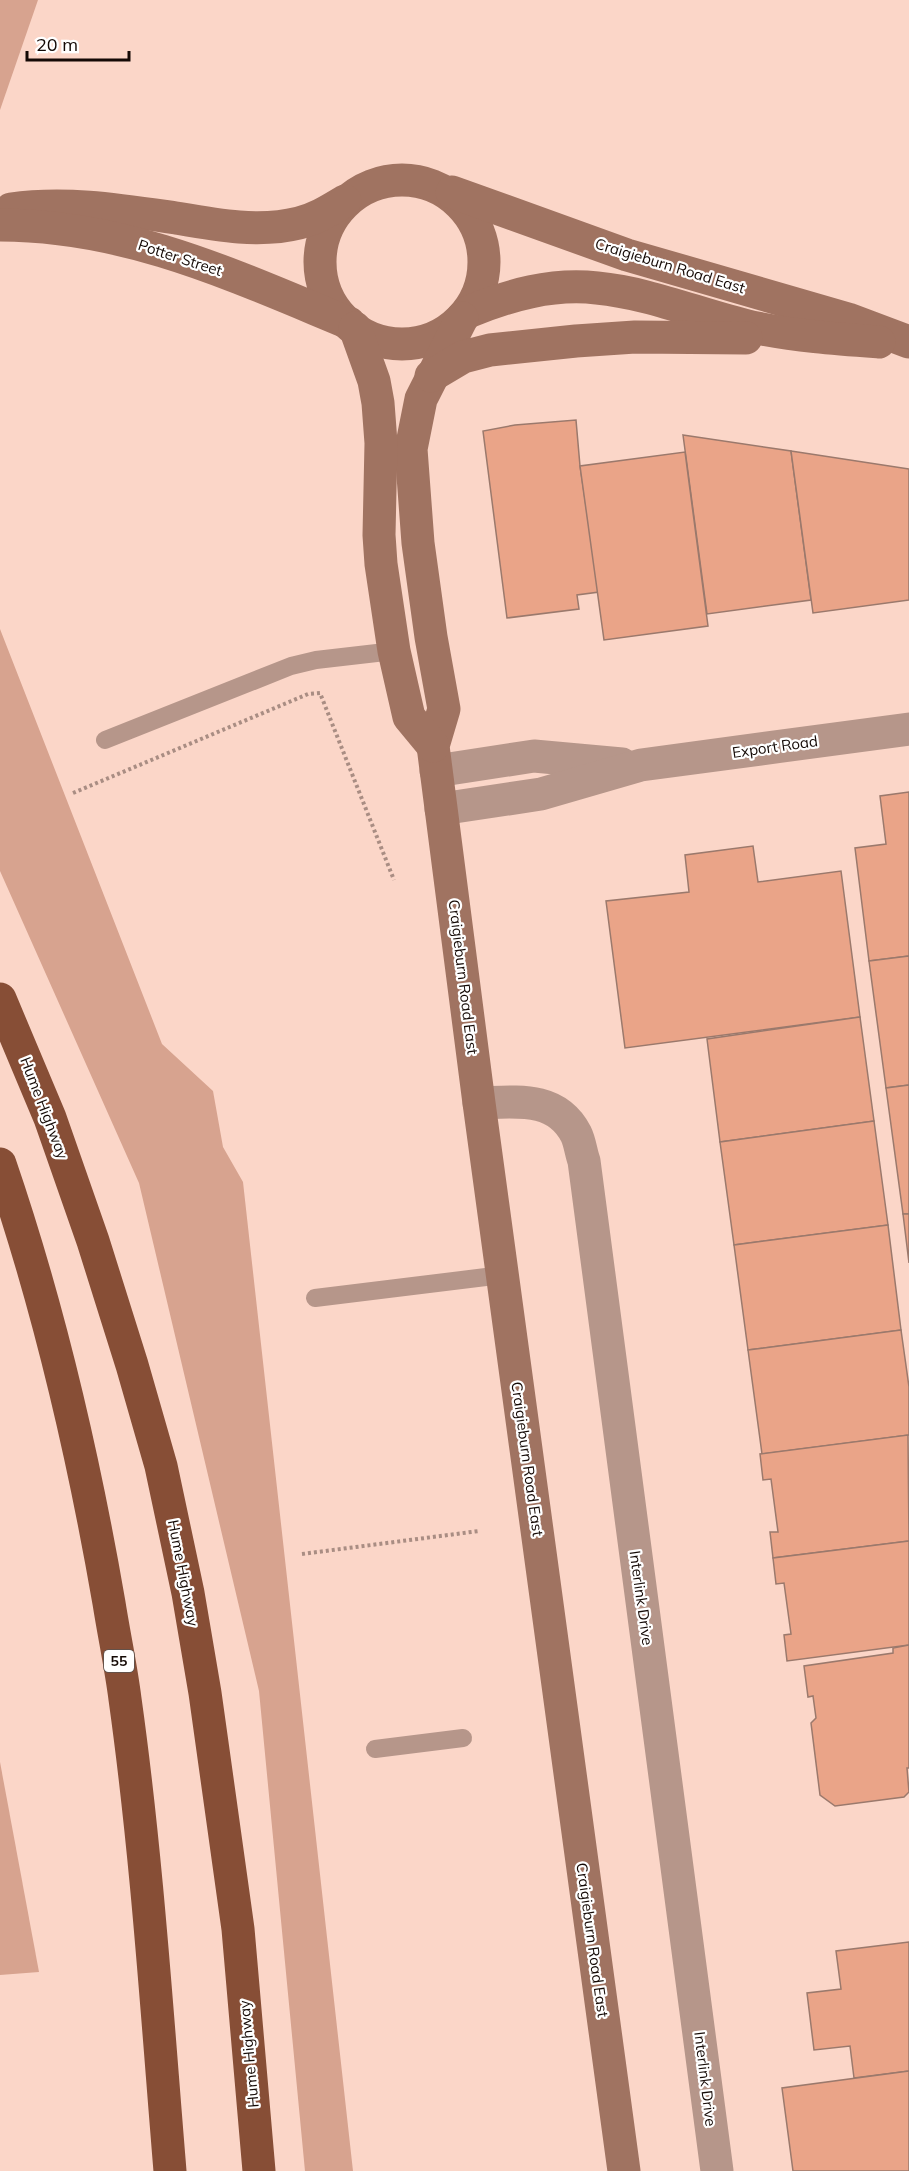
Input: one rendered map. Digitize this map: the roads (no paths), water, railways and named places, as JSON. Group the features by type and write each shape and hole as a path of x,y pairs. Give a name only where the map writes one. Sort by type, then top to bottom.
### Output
{"highway":[{"name":"Hume Highway","path":"0,999 50,1118 74,1185 132,1365 160,1466 188,1593 206,1693 238,1929 259,2171"},
{"name":"55","path":"0,1164 29,1251 85,1470 125,1698 151,1930 170,2171"}],"main road":[{"path":"409,180 434,185 458,202 473,220 483,247 482,276 479,290 465,315 454,326 437,337 413,343 387,342 375,339 353,326 339,313 329,298 322,276 324,238 332,219 356,194 387,181 409,180"},
{"name":"Craigieburn Road East","path":"434,185 489,207 627,255 848,319 909,343"},
{"name":"Potter Street","path":"0,211 40,206 89,207 221,225 267,228 302,222 323,214 356,194"},
{"name":"Potter Street","path":"0,225 78,232 144,245 208,265 353,326"},
{"name":"Craigieburn Road East","path":"624,2171 502,1275 435,758 444,709 418,543 411,458 417,411 431,376 465,315 493,302 545,289 598,288 645,297 752,327 819,338 909,343"},
{"path":"353,326 374,381 378,403 381,443 379,535 394,651 409,717 435,758"},
{"path":"431,376 443,367 470,354 545,343 635,337 819,338"}],"street":[{"name":"Export Road","path":"441,809 541,794 641,765 909,729"},
{"name":"Export Road","path":"435,758 534,756 641,765"},
{"name":"Interlink Drive","path":"479,1103 532,1101 560,1113 576,1134 584,1161 717,2171"}],"lane":[{"path":"105,740 291,666 316,660 394,651"},
{"path":"315,1298 502,1275"},
{"path":"375,1749 463,1738"}]}
